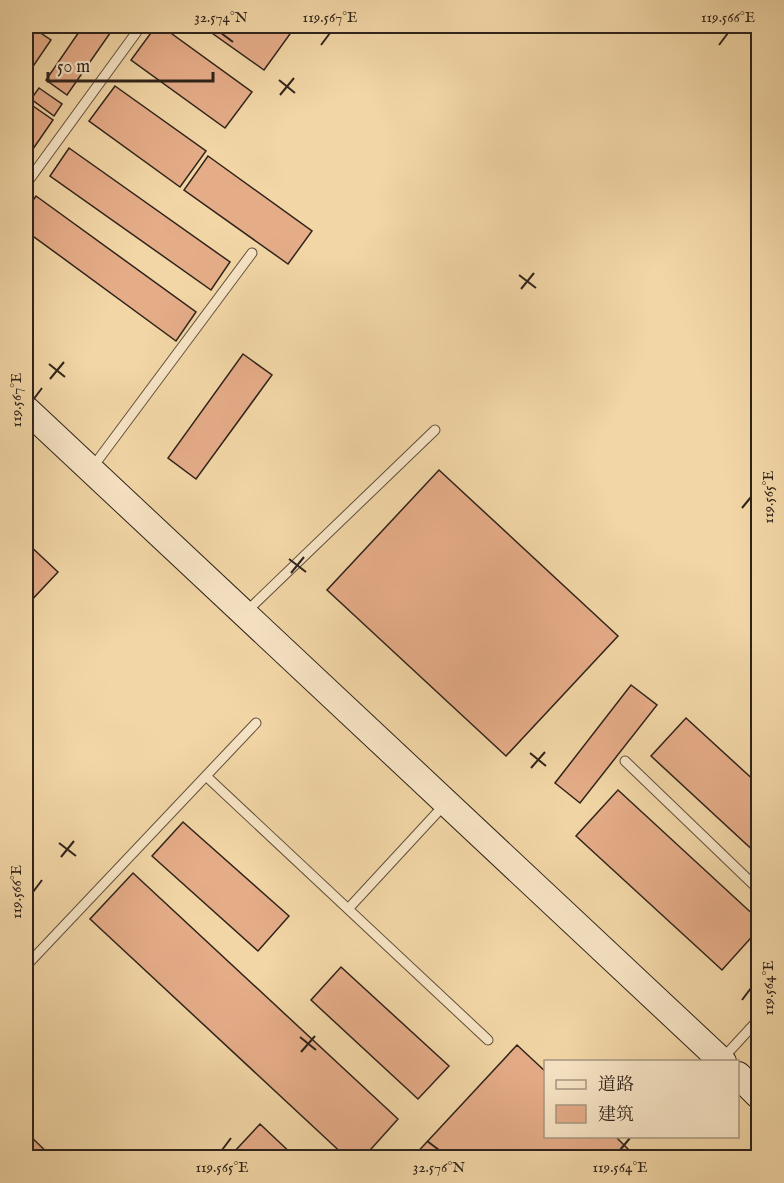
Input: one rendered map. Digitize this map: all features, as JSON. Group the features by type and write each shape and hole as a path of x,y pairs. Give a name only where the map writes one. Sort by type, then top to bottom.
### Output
{"street":[{"path":"26,409 721,1060"},
{"path":"739,1077 759,1095"}],"lane":[{"path":"26,184 141,26"},
{"path":"90,469 252,253"},
{"path":"244,613 435,430"},
{"path":"26,966 256,723"},
{"path":"625,761 759,889"},
{"path":"206,776 488,1040"},
{"path":"348,909 447,803"},
{"path":"731,1060 759,1020"}],"building":[{"path":"26,26 30,26 51,40 34,65 26,59"},
{"path":"83,26 115,26 67,95 46,80"},
{"path":"156,26 161,26 252,92 225,128 131,60"},
{"path":"202,26 278,26 290,34 264,70"},
{"path":"115,86 206,151 180,187 89,121"},
{"path":"39,88 62,104 54,116 31,99"},
{"path":"33,106 53,120 26,159 26,116"},
{"path":"69,148 230,262 211,290 50,176"},
{"path":"208,156 312,231 288,264 184,190"},
{"path":"36,196 196,312 176,341 26,231 26,210"},
{"path":"243,354 272,375 196,479 168,458"},
{"path":"439,470 618,636 506,756 327,590"},
{"path":"26,542 58,572 26,606"},
{"path":"631,685 657,705 580,803 555,783"},
{"path":"686,718 758,784 758,855 651,756"},
{"path":"618,790 758,919 758,930 722,970 576,836"},
{"path":"183,822 289,916 258,951 152,856"},
{"path":"133,873 398,1119 363,1158 347,1158 90,919"},
{"path":"341,967 449,1066 418,1099 311,1000"},
{"path":"517,1045 544,1070 544,1138 617,1138 637,1158 412,1158"},
{"path":"260,1124 296,1158 238,1158 233,1153"},
{"path":"26,1132 53,1158 26,1158"}]}
